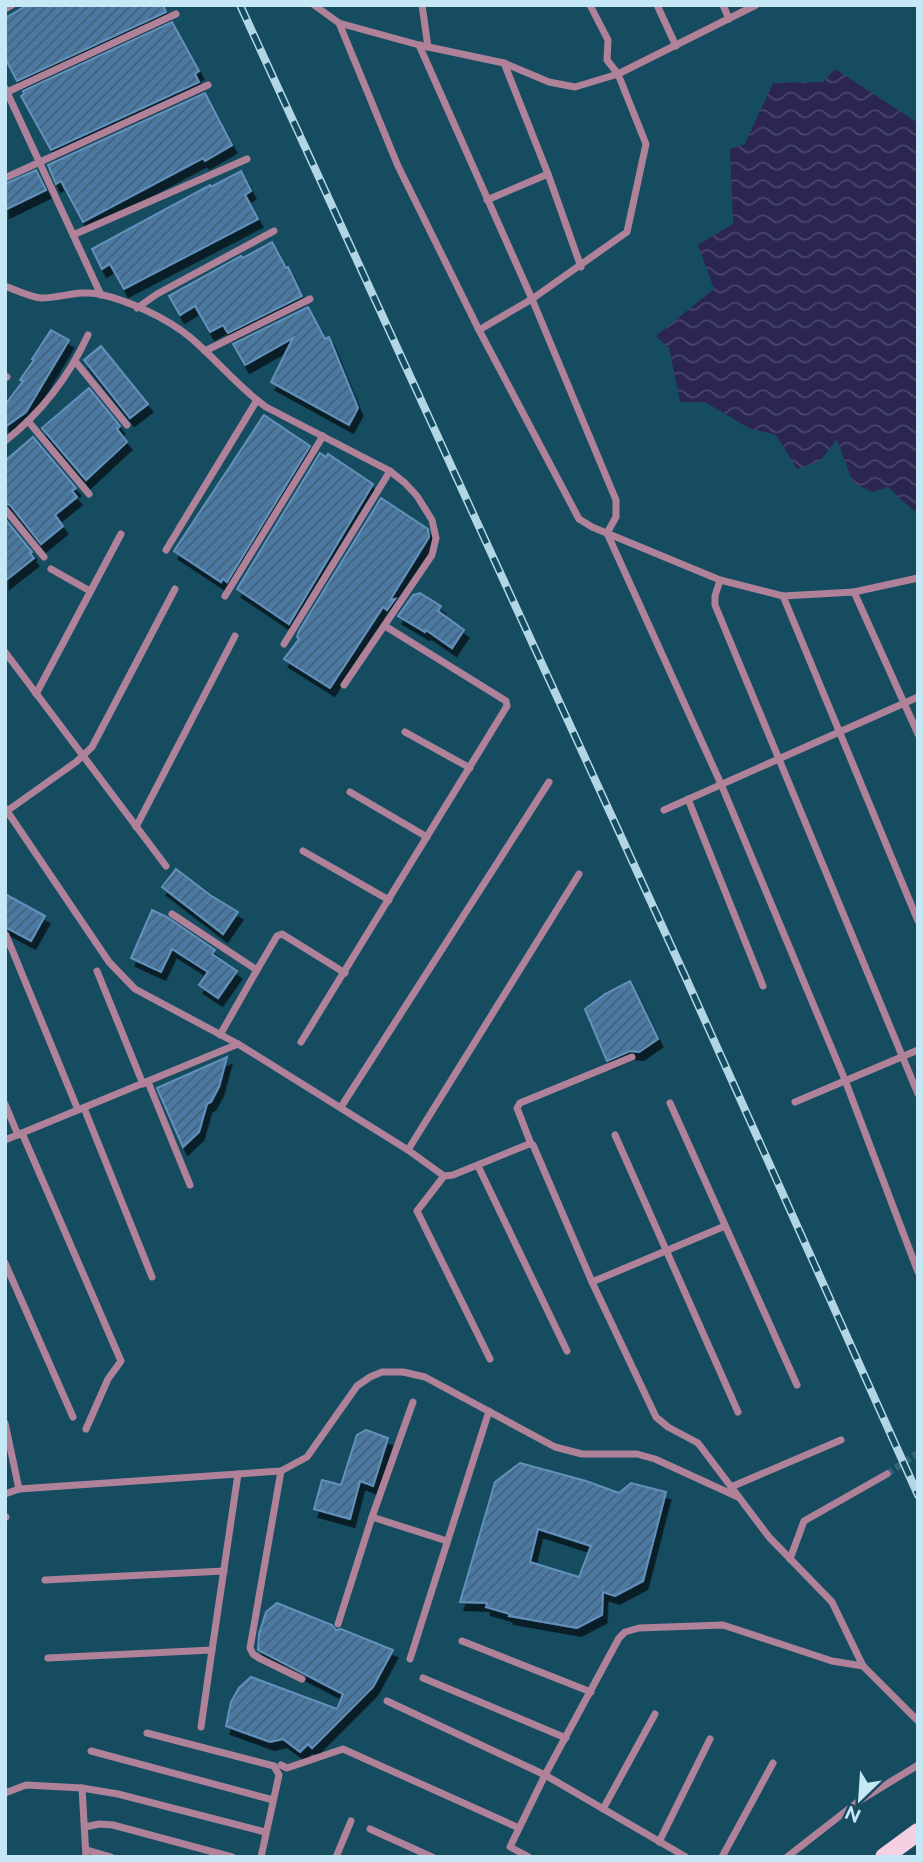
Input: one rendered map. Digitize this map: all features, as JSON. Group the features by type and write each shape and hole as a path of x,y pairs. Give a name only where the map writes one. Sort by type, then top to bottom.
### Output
{"main road":[{"path":"884,1857 918,1832"}],"street":[{"path":"5,9 12,5"},
{"path":"315,5 339,23 504,64 549,82 575,88 618,74 755,5"},
{"path":"422,5 428,47"},
{"path":"480,330 581,267 627,232 646,144 618,74 607,60 608,40 590,5"},
{"path":"657,5 676,46"},
{"path":"723,5 729,19"},
{"path":"101,295 6,91 176,14"},
{"path":"339,23 398,166 579,519 720,580 783,596 853,592 918,578"},
{"path":"419,44 532,299 616,500 616,517 607,533"},
{"path":"504,64 548,174 581,267"},
{"path":"5,178 208,85"},
{"path":"73,235 247,159"},
{"path":"487,200 548,174"},
{"path":"137,308 157,294 274,231"},
{"path":"5,286 39,298 84,292 137,308 188,336 257,400 390,471 417,496 432,520 436,538 432,555 344,685"},
{"path":"205,351 310,299"},
{"path":"5,441 28,421 75,361 88,335"},
{"path":"75,361 127,425"},
{"path":"166,550 257,400"},
{"path":"28,421 89,494"},
{"path":"225,596 323,436"},
{"path":"284,644 390,471"},
{"path":"5,509 44,557"},
{"path":"607,533 721,784 845,1080 918,1272"},
{"path":"36,694 121,534"},
{"path":"51,569 90,591"},
{"path":"720,580 715,605 918,1094"},
{"path":"175,589 92,747 6,810 109,962 135,989 238,1044 341,1107 444,1176 478,1166 531,1144"},
{"path":"853,592 918,734"},
{"path":"783,596 918,922"},
{"path":"301,1042 508,703 385,626"},
{"path":"136,827 235,636"},
{"path":"5,652 166,866"},
{"path":"664,810 918,697"},
{"path":"405,732 470,768"},
{"path":"341,1107 549,782"},
{"path":"350,792 427,836"},
{"path":"688,799 763,986"},
{"path":"303,851 389,900"},
{"path":"408,1150 579,874"},
{"path":"172,914 257,970"},
{"path":"220,1035 277,936 282,934 345,973"},
{"path":"6,935 152,1277"},
{"path":"97,971 190,1185"},
{"path":"5,1140 238,1044"},
{"path":"795,1102 918,1050"},
{"path":"632,1057 520,1103 517,1108 531,1144 656,1417 668,1427 698,1443 769,1537 832,1602 863,1666 918,1721"},
{"path":"670,1103 797,1385"},
{"path":"5,1104 121,1361 108,1379 86,1429"},
{"path":"615,1135 738,1412"},
{"path":"478,1166 567,1351"},
{"path":"444,1176 417,1211 490,1359"},
{"path":"592,1282 725,1226"},
{"path":"5,1263 73,1417"},
{"path":"5,1494 19,1489 281,1471 307,1457 357,1386 382,1372 425,1377 555,1447 582,1454 637,1454 738,1497"},
{"path":"338,1624 413,1402"},
{"path":"410,1659 489,1411"},
{"path":"5,1423 19,1489"},
{"path":"731,1487 841,1440"},
{"path":"281,1471 250,1648 259,1658 302,1679"},
{"path":"201,1727 238,1474"},
{"path":"790,1559 804,1521 887,1474"},
{"path":"372,1517 447,1541"},
{"path":"45,1580 224,1572"},
{"path":"505,1857 545,1775 619,1638 625,1632 639,1628 723,1625 832,1661 863,1666"},
{"path":"462,1641 591,1692"},
{"path":"48,1658 212,1650"},
{"path":"424,1678 566,1738"},
{"path":"387,1701 545,1775 686,1857"},
{"path":"603,1809 655,1714"},
{"path":"147,1732 274,1766 279,1775 261,1857"},
{"path":"659,1842 710,1739"},
{"path":"281,1765 288,1768 343,1749 519,1828"},
{"path":"91,1751 273,1800"},
{"path":"722,1857 773,1763"},
{"path":"787,1857 859,1801 918,1765"},
{"path":"5,1793 26,1785 82,1788 118,1794 265,1832"},
{"path":"82,1788 87,1854 111,1857"},
{"path":"336,1857 351,1821"},
{"path":"85,1827 113,1825 232,1857"},
{"path":"370,1829 432,1857"},
{"path":"510,1846 529,1857"}],"water":[{"path":"835,69 918,123 918,509 914,511 888,487 873,492 853,483 837,439 820,461 797,469 776,435 749,428 705,402 680,402 669,348 656,336 714,289 698,245 733,224 730,149 745,144 773,83 823,82"}],"building":[{"path":"28,5 163,5 166,12 17,81 5,58 5,18"},
{"path":"172,22 199,71 195,74 199,82 51,150 21,96 23,91"},
{"path":"205,93 232,145 83,222 61,181 56,184 48,165"},
{"path":"36,170 46,190 5,210 5,184"},
{"path":"241,171 251,191 245,195 258,219 124,289 110,264 102,269 92,249"},
{"path":"272,242 302,296 228,333 223,325 210,332 195,306 180,315 169,296"},
{"path":"308,307 325,339 329,337 358,408 349,425 271,382 293,338 245,365 233,344"},
{"path":"51,330 69,340 26,412 5,427 5,405 23,381 20,380"},
{"path":"101,346 148,404 130,418 84,360"},
{"path":"89,388 120,426 117,429 127,442 86,480 42,428"},
{"path":"264,415 310,446 227,582 223,579 221,582 174,551"},
{"path":"33,437 76,488 72,491 77,497 55,515 63,526 41,544 10,505 5,503 5,461"},
{"path":"320,453 326,457 328,454 373,484 289,624 237,589"},
{"path":"381,498 428,529 429,537 390,600 395,599 387,610 383,607 330,688 284,659 299,639 299,631"},
{"path":"5,519 34,558 5,581"},
{"path":"420,593 441,606 438,611 464,630 452,648 426,630 425,632 398,616 413,595"},
{"path":"176,869 238,912 223,934 162,887"},
{"path":"5,894 45,916 31,941 5,927"},
{"path":"152,910 167,917 215,950 212,954 237,971 218,998 199,985 208,972 172,949 161,972 131,958"},
{"path":"630,981 658,1039 639,1052 630,1051 607,1061 585,1009 605,994"},
{"path":"227,1057 219,1087 211,1102 207,1104 199,1132 183,1147 157,1088"},
{"path":"366,1430 388,1438 373,1486 360,1481 350,1519 314,1509 322,1480 341,1485 357,1435"},
{"path":"520,1463 619,1493 631,1483 666,1492 643,1581 615,1596 603,1592 602,1615 577,1628 509,1616 510,1614 486,1607 487,1603 460,1602 495,1482","holes":["538,1529 591,1546 579,1577 530,1562"]},
{"path":"277,1603 332,1625 336,1630 341,1629 393,1650 373,1687 312,1748 308,1744 300,1752 283,1739 270,1742 226,1726 231,1702 239,1688 251,1677 337,1709 343,1694 258,1650 259,1634 266,1612"}],"tunnel":[{"path":"887,1474 918,1453"}],"railway":[{"path":"240,5 685,976 918,1495"}]}
